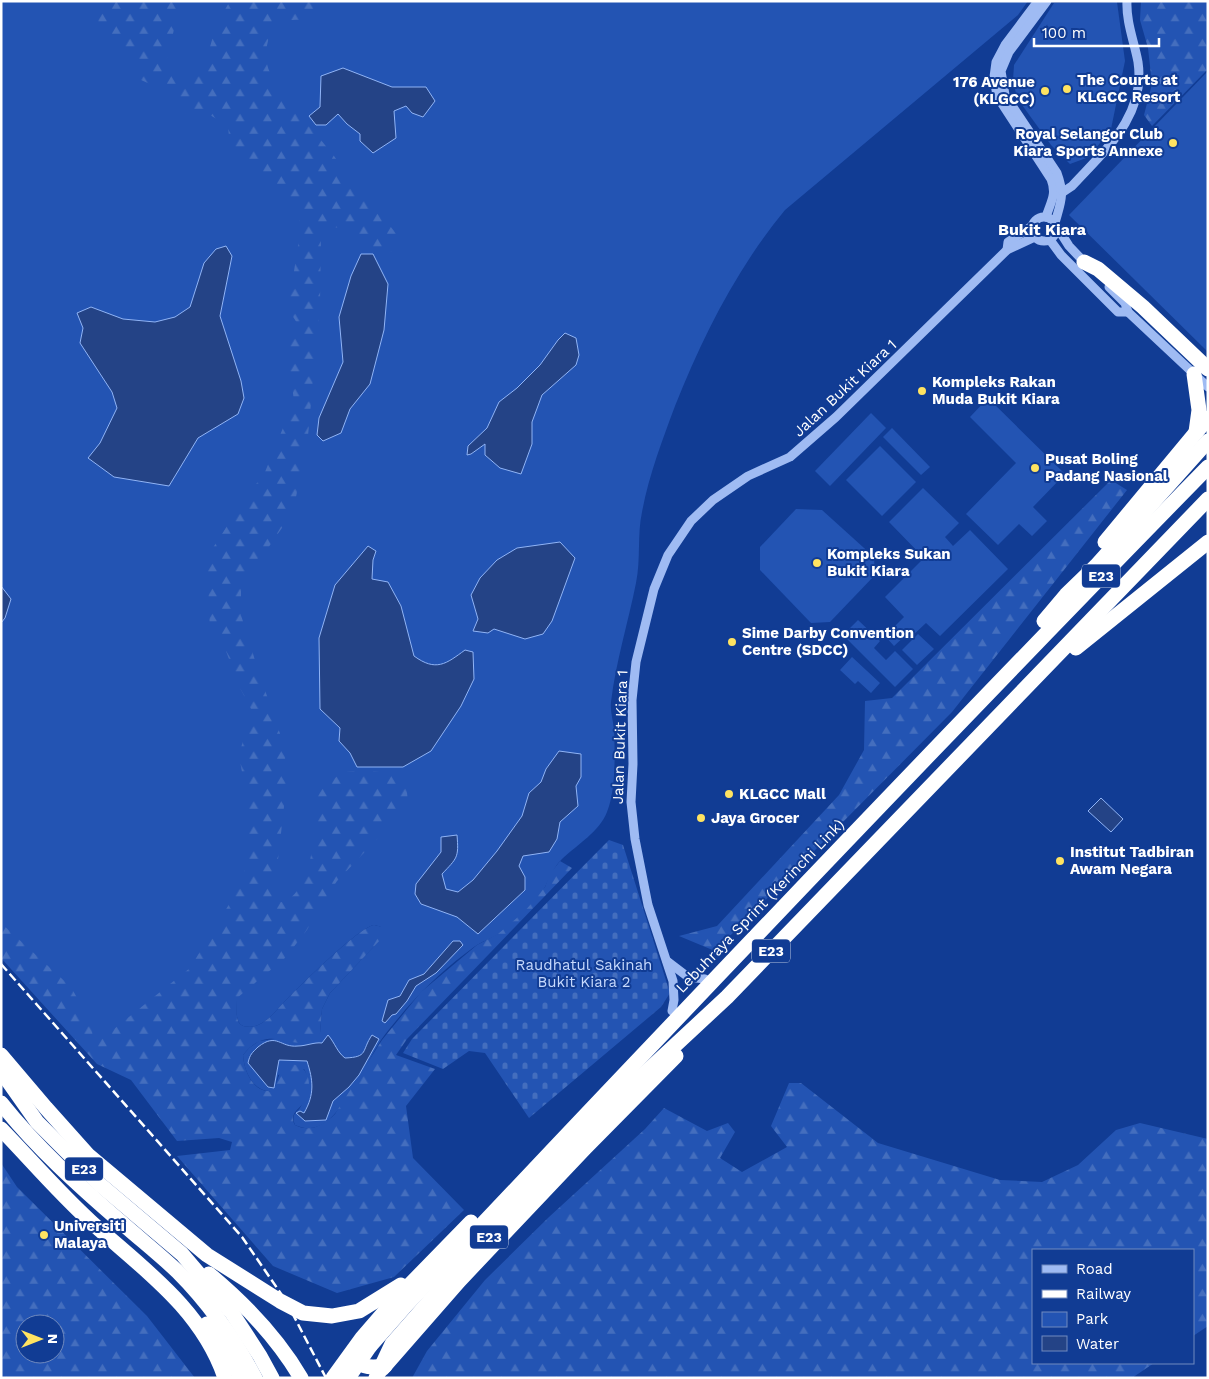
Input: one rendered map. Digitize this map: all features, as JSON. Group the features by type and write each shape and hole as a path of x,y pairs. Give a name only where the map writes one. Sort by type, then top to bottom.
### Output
{"highway":[{"path":"1084,262 1098,269 1143,307 1201,371 1199,410 1202,436"},
{"path":"994,686 1009,663 1066,595 1083,568 1202,436 1208,418"},
{"name":"Lebuhraya Sprint (Kerinchi Link)","path":"383,1374 392,1344 736,957 994,686 1208,467"},
{"name":"Lebuhraya Sprint (Kerinchi Link)","path":"348,1378 370,1346 407,1304 609,1099 727,997 1208,499"},
{"path":"1024,690 1208,542"},
{"path":"333,1378 362,1338 394,1301 521,1172 672,1011 705,979 736,957"},
{"path":"371,1378 383,1374 410,1338 460,1281 579,1155 714,1020 727,997"},
{"path":"1,1055 88,1155 207,1255 280,1301 303,1313 332,1316 359,1311 425,1269"},
{"name":"E23","path":"1,1071 37,1122 97,1182 182,1254 232,1313 272,1378"},
{"name":"E23","path":"1,1103 20,1127 90,1196 176,1271 207,1304 226,1329 255,1378"},
{"path":"20,1127 35,1150 67,1186 184,1295 211,1328 241,1378"},
{"path":"1,1129 91,1222 167,1288 197,1322 222,1368 225,1378"},
{"path":"60,1190 99,1217"},
{"path":"182,1254 210,1275 259,1321 279,1343 301,1378"},
{"path":"362,1338 356,1353 358,1361 383,1374"}],"street":[{"path":"1038,1 1005,45 996,62 994,77 997,96 1054,186 1054,200 1046,217 1036,220 1032,226 1035,237 1042,241 1050,240 1055,235 1063,192 1057,173 1005,95 1001,71 1009,52 1047,1"},
{"path":"1063,192 1072,186 1120,134 1131,112 1139,78 1138,62 1127,12 1128,1"},
{"path":"1046,217 1056,225 1069,246 1125,303 1128,312 1201,371 1208,386"},
{"name":"Jalan Bukit Kiara 1","path":"1007,250 1008,242 1032,226"},
{"name":"Jalan Bukit Kiara 1","path":"672,1011 673,981 648,905 634,839 631,802 632,700 636,662 654,589 668,555 691,521 713,500 748,476 790,457 843,410 1007,250 1035,237"},
{"path":"1050,240 1061,255 1118,312 1128,312"},
{"path":"667,961 688,977 705,979"}],"green space":[{"path":"1,1 1028,1 1018,15 785,210 751,255 722,304 697,354 675,406 648,485 641,521 636,583 611,702 615,749 612,793 607,812 599,826 559,862 541,894 521,916 499,934 477,945 456,961 413,1001 381,1040 356,1084 334,1115 326,1122 315,1127 299,1127 295,1125 293,1118 307,1091 308,1082 304,1069 278,1075 273,1091 266,1091 255,1085 251,1080 245,1068 243,1055 259,1041 320,1033 322,1009 330,993 377,943 381,927 374,925 366,928 343,946 316,970 270,1017 258,1025 249,1027 240,1024 237,1015 236,998 94,1046 1,941"},
{"path":"96,1 181,1 166,62 178,74 189,77 204,69 216,25 230,1 314,1 313,10 305,18 280,21 272,26 266,50 270,73 296,110 334,156 360,194 371,208 388,223 398,239 397,244 390,252 383,254 375,253 359,245 339,228 324,227 321,235 320,302 308,436 296,497 284,525 268,548 251,566 241,591 241,615 285,748 286,789 275,886 276,898 280,902 286,902 302,884 310,862 318,797 322,789 334,779 344,773 353,771 379,772 395,776 405,785 407,800 405,810 337,881 307,930 285,958 237,998 238,1022 249,1027 258,1025 270,1017 316,970 366,928 374,925 381,927 383,931 382,938 330,993 322,1009 320,1033 317,1039 298,1043 271,1039 262,1040 253,1045 243,1055 245,1068 251,1080 265,1091 272,1091 285,1065 292,1064 298,1066 306,1073 309,1085 305,1100 293,1115 294,1124 311,1128 326,1121 335,1114 382,1040 421,992 477,945 498,934 524,912 545,887 550,874 560,861 572,868 407,1039 396,1055 435,1069 406,1106 413,1158 464,1210 394,1277 337,1293 273,1266 177,1156 230,1150 232,1142 219,1138 177,1141 131,1080 97,1064 1,958 1,923 71,987 91,1023 94,1045 190,968 244,880 248,804 239,756 251,709 239,686 226,651 210,634 207,557 265,472 294,401 287,348 299,326 288,309 301,227 296,207 230,148 228,126 210,115 203,124 181,111 168,92 141,80 130,57 99,27"},
{"path":"1141,1 1208,1 1208,69 1152,126 1144,115 1152,84 1148,48 1140,20"},
{"name":"The Courts at KLGCC Resort","path":"1117,2 1125,61 1111,129 1089,157 1070,164 1051,145 1017,98 1013,80 1014,65 1054,3"},
{"name":"Royal Selangor Club Kiara Sports Annexe","path":"1208,71 1208,352 1069,215"},
{"name":"Pusat Boling Padang Nasional","path":"988,398 1065,474 1033,507 1047,521 1032,536 1019,524 998,545 966,514 1016,463 970,417"},
{"path":"871,413 886,428 830,486 815,471"},
{"path":"892,428 930,467 921,475 883,437"},
{"path":"880,446 916,482 882,516 846,480"},
{"path":"1111,480 1127,490 952,712 715,951 679,936 717,926 839,795 864,750 865,701 892,698"},
{"path":"923,488 959,523 945,537 953,546 970,530 1008,569 940,636 926,623 910,638 906,635 894,646 885,636 904,617 885,597 924,558 889,522"},
{"name":"Kompleks Sukan Bukit Kiara","path":"796,509 822,510 874,557 875,575 830,622 811,623 760,570 760,547"},
{"path":"858,620 880,641 874,648 886,660 895,651 913,669 895,687 843,635"},
{"path":"918,634 934,649 917,665 902,650"},
{"path":"852,657 880,683 871,693 858,681 855,684 840,670"},
{"name":"Raudhatul Sakinah Bukit Kiara 2","path":"609,840 623,845 670,993 661,1007 529,1118 485,1053 469,1051 443,1069 403,1053 412,1039"},
{"path":"789,1083 801,1083 878,1143 1000,1180 1042,1182 1078,1165 1116,1130 1140,1123 1208,1139 1208,1326 1194,1335 1194,1249 1032,1249 1032,1364 1153,1364 1132,1378 412,1378 427,1351 485,1280 549,1217 645,1129 664,1108 707,1131 728,1123 735,1132 720,1158 742,1172 787,1147 771,1126"},
{"name":"Universiti Malaya","path":"1,1163 17,1187 147,1316 195,1378 1,1378"}],"water":[{"path":"343,68 392,87 426,87 435,101 423,117 412,113 406,106 394,111 396,138 373,153 360,141 360,134 338,114 326,125 316,125 309,116 320,107 321,76"},
{"path":"226,246 232,256 220,316 241,381 244,398 238,414 198,438 169,486 114,477 88,458 100,443 117,408 112,392 80,343 83,328 77,313 91,307 123,319 155,322 175,317 190,307 204,263 216,249"},
{"path":"361,254 373,254 388,284 384,330 370,384 350,409 341,433 323,441 317,435 319,418 343,362 339,317 351,276"},
{"path":"565,333 576,338 579,355 576,365 542,395 532,422 532,444 521,474 500,468 485,455 485,444 467,455 468,446 487,428 499,402 517,388 540,365"},
{"path":"560,542 575,558 552,621 543,634 525,639 494,629 488,633 473,631 478,619 471,595 480,578 497,560 517,548"},
{"path":"368,546 376,551 373,560 372,579 388,582 401,606 414,656 435,665 452,659 465,650 473,652 474,679 461,706 431,751 403,767 357,767 350,753 339,741 340,728 320,709 319,638 335,585"},
{"path":"1,586 11,599 5,618 1,623"},
{"path":"559,751 581,754 581,777 576,786 578,806 560,822 557,839 549,852 523,856 519,866 525,877 525,890 478,934 457,917 421,904 415,894 416,884 441,852 441,837 457,835 458,849 456,857 442,874 446,889 458,892 473,880 497,851 522,816 529,793 541,782 546,769"},
{"path":"1101,798 1123,819 1111,832 1088,811"},
{"path":"453,941 460,941 463,945 436,973 416,986 396,1014 392,1015 385,1023 382,1021 388,1000 400,996 409,980 424,974"},
{"path":"328,1035 345,1058 361,1055 372,1035 379,1039 359,1075 333,1101 326,1120 305,1121 296,1113 300,1111 304,1113 310,1100 312,1081 307,1061 279,1060 274,1088 268,1087 248,1063 252,1054 264,1043 274,1041 292,1046 301,1046 322,1043"}],"railway":[{"path":"1,964 242,1237 286,1301 326,1378"}],"place":[{"name":"The Courts at KLGCC Resort","path":"1067,89"},
{"name":"176 Avenue (KLGCC)","path":"1045,91"},
{"name":"Royal Selangor Club Kiara Sports Annexe","path":"1173,143"},
{"name":"Kompleks Rakan Muda Bukit Kiara","path":"922,391"},
{"name":"Pusat Boling Padang Nasional","path":"1035,468"},
{"name":"Kompleks Sukan Bukit Kiara","path":"817,563"},
{"name":"Sime Darby Convention Centre (SDCC)","path":"732,642"},
{"name":"KLGCC Mall","path":"729,794"},
{"name":"Jaya Grocer","path":"701,818"},
{"name":"Institut Tadbiran Awam Negara","path":"1060,861"},
{"name":"Universiti Malaya","path":"44,1235"}],"district":[{"name":"Bukit Kiara","path":"1042,229"}]}
